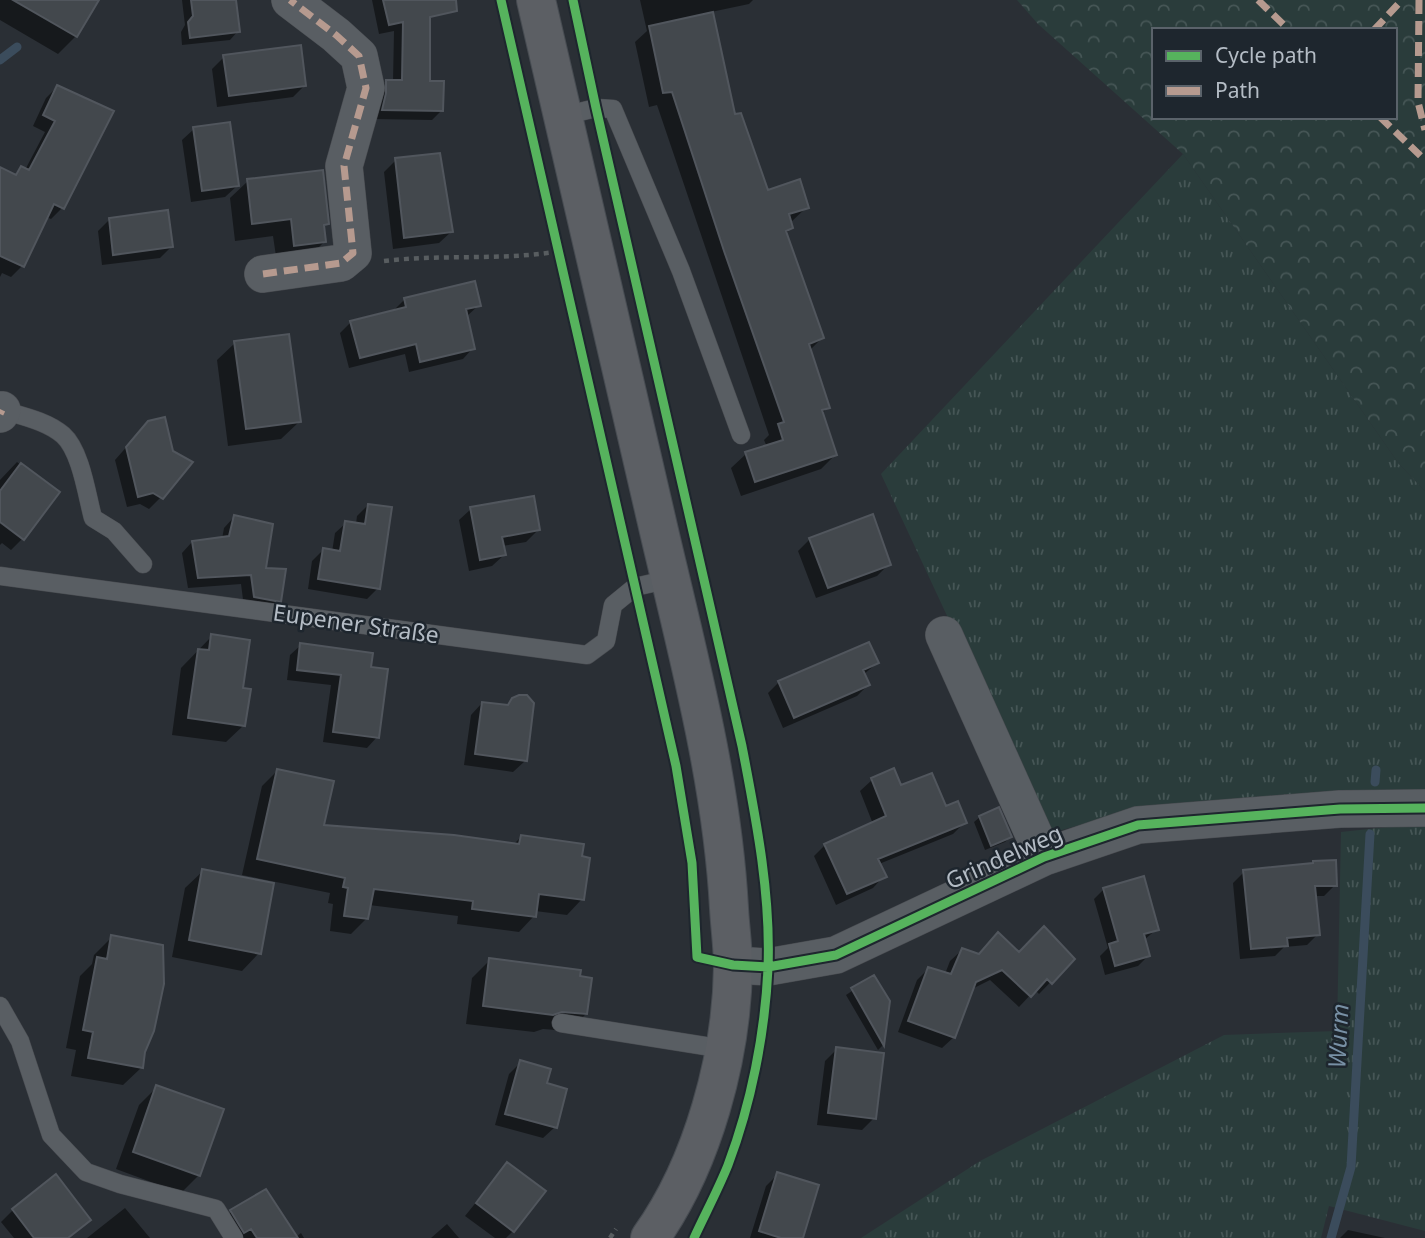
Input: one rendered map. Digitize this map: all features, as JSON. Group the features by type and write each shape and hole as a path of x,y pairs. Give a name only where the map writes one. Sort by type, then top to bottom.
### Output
{"main road":[{"path":"536,0 709,753 726,848 733,965 724,1049 713,1101 690,1165 662,1222 634,1233"}],"street":[{"path":"263,274 341,263 353,253 344,166 366,88 359,56 290,0"},
{"name":"Grindelweg","path":"944,635 1044,857"},
{"name":"Grindelweg","path":"733,965 768,967 836,955 1044,857 1138,825 1340,809 1425,808"}],"lane":[{"path":"563,116 596,108 613,109 681,271 741,435"},
{"path":"1,412 38,421 63,435 75,451 93,518 114,531 143,564"},
{"name":"Eupener Straße","path":"0,576 587,655 606,640 613,605 635,587 670,579"},
{"path":"0,1006 20,1041 51,1135 86,1172 120,1184 216,1209 234,1238"},
{"path":"561,1023 724,1049"}],"path":[{"path":"353,253 366,263 414,257 496,257 558,252 592,244"},
{"path":"610,1238 634,1233"}],"green space":[{"path":"1017,0 1425,0 1425,491 1399,464 1183,154 1038,24"},
{"path":"1183,154 1399,464 1425,491 1425,790 1106,818 1058,831 1044,824 881,474"},
{"path":"1425,823 1425,1231 1329,1206 1321,1238 861,1238 980,1161 1224,1035 1337,1031 1341,832"}],"building":[{"path":"13,0 99,0 77,37"},
{"path":"191,0 236,0 240,32 190,38 188,22 193,16"},
{"path":"383,0 456,0 457,11 430,17 430,81 444,81 443,111 382,110 386,80 402,80 403,22 389,25"},
{"path":"713,12 735,114 741,113 768,190 800,179 809,208 789,214 793,228 786,231 824,338 809,344 830,408 822,410 837,455 755,482 745,452 783,440 778,424 784,422 672,92 663,93 649,26"},
{"path":"301,45 306,86 229,96 223,55"},
{"path":"57,85 114,111 64,209 54,204 24,267 0,256 0,167 16,175 21,166 29,170 55,121 43,115"},
{"path":"230,122 239,186 202,191 193,127"},
{"path":"440,153 453,232 404,238 395,158"},
{"path":"323,170 329,224 324,225 326,242 294,246 291,219 252,224 247,179"},
{"path":"168,210 173,247 113,255 109,218"},
{"path":"475,281 481,306 466,309 475,349 420,362 416,344 360,358 350,321 406,307 404,298"},
{"path":"289,334 301,422 246,429 234,341"},
{"path":"165,417 173,451 193,462 163,499 153,493 138,497 126,447 148,421"},
{"path":"21,463 60,492 24,540 0,522 0,491"},
{"path":"534,496 540,530 502,537 506,555 480,560 470,507"},
{"path":"368,504 392,507 380,589 318,579 323,548 340,551 345,521 365,524"},
{"path":"873,514 891,565 828,588 809,538"},
{"path":"234,515 273,524 266,568 286,569 281,602 254,597 251,575 198,578 192,541 229,536"},
{"path":"211,634 250,640 243,688 251,689 245,726 188,718 198,649 209,650"},
{"path":"869,642 879,663 863,670 870,685 794,718 778,681"},
{"path":"300,643 373,653 371,667 388,669 379,738 333,732 341,675 297,670"},
{"path":"527,695 534,703 527,761 475,754 482,702 508,705 512,698"},
{"path":"894,768 901,785 932,773 946,806 958,801 967,823 878,859 887,877 847,894 824,844 886,816 871,778"},
{"path":"277,769 334,781 324,825 454,835 519,844 521,835 584,844 582,856 590,858 584,900 539,894 536,917 472,909 473,901 374,889 368,919 344,916 348,888 343,887 345,878 257,859"},
{"path":"999,807 1012,837 991,846 979,816"},
{"path":"1336,860 1337,886 1315,886 1320,935 1287,938 1288,946 1251,949 1243,870"},
{"path":"202,869 274,883 261,954 189,940"},
{"path":"1144,876 1159,930 1144,934 1150,956 1115,966 1109,944 1118,941 1103,888"},
{"path":"1044,926 1075,959 1052,984 1047,979 1031,997 1002,970 976,982 955,1038 908,1021 928,967 951,974 962,948 979,954 998,932 1019,952"},
{"path":"111,935 163,945 164,984 143,1068 88,1058 93,1032 83,1030 97,957 107,959"},
{"path":"489,958 581,970 580,976 592,978 587,1014 562,1012 553,1015 483,1006"},
{"path":"874,975 890,1001 884,1046 851,988"},
{"path":"836,1047 884,1053 876,1119 828,1113"},
{"path":"520,1060 551,1069 547,1083 567,1089 557,1128 505,1114"},
{"path":"156,1085 224,1109 200,1176 133,1152"},
{"path":"507,1162 546,1191 514,1232 476,1203"},
{"path":"777,1172 819,1185 803,1238 781,1238 759,1231"},
{"path":"56,1174 91,1220 68,1238 34,1238 12,1209"},
{"path":"266,1189 298,1238 257,1238 251,1229 244,1233 230,1210"}],"waterway":[{"name":"Wurm","path":"0,60 17,47"},
{"name":"Wurm","path":"1375,782 1376,770"},
{"name":"Wurm","path":"1331,1238 1351,1167 1370,834"}],"marked path":[{"path":"263,274 341,263 353,253 344,166 366,88 359,56 290,0"},
{"path":"1258,0 1287,28"},
{"path":"1376,28 1402,0"},
{"path":"1419,0 1418,102 1425,130"},
{"path":"1382,119 1425,160"},
{"path":"0,414 2,410"}],"cycle path":[{"path":"501,0 676,766 692,863 697,957 733,965 768,967 836,955 1044,857 1138,825 1340,809 1425,808"},
{"path":"573,0 742,746 765,884 768,968 756,1068 744,1118 728,1165 694,1238"}]}
